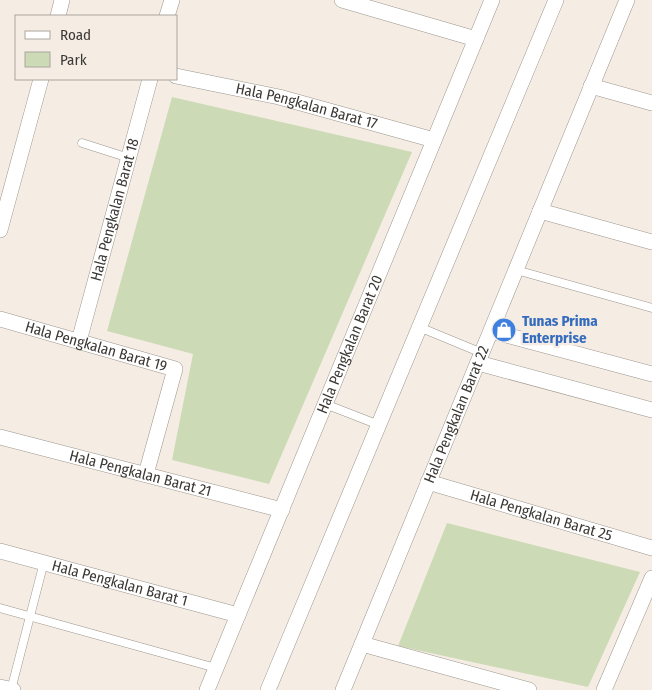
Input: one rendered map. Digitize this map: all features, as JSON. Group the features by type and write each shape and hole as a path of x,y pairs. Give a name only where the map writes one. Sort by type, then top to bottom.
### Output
{"street":[{"path":"58,15 62,0"},
{"path":"167,15 172,0"},
{"path":"342,0 476,40"},
{"name":"Hala Pengkalan Barat 20","path":"207,690 492,0"},
{"path":"268,690 556,0"},
{"name":"Hala Pengkalan Barat 22","path":"343,690 627,0"},
{"name":"Hala Pengkalan Barat 17","path":"178,76 280,97 434,140"},
{"path":"0,230 41,80"},
{"name":"Hala Pengkalan Barat 18","path":"79,341 150,80"},
{"path":"592,86 652,103"},
{"path":"540,211 652,242"},
{"name":"Hala Pengkalan Barat 19","path":"0,319 175,369 146,474"},
{"path":"491,331 652,374"},
{"path":"480,358 652,410"},
{"name":"Hala Pengkalan Barat 21","path":"0,437 282,510"},
{"name":"Hala Pengkalan Barat 25","path":"428,482 652,548"},
{"name":"Hala Pengkalan Barat 1","path":"0,551 238,615"},
{"path":"604,690 652,578"},
{"path":"362,644 529,690"},
{"path":"0,687 12,690"}],"lane":[{"path":"82,143 129,158"},
{"path":"516,270 652,308"},
{"path":"419,327 480,358"},
{"path":"325,404 379,425"},
{"path":"12,690 44,562"},
{"path":"0,608 216,668"}],"green space":[{"path":"172,97 412,152 269,484 172,460 193,354 107,331"},
{"path":"447,523 640,572 588,687 398,646"}],"place":[{"name":"Tunas Prima Enterprise","path":"504,330"}]}
